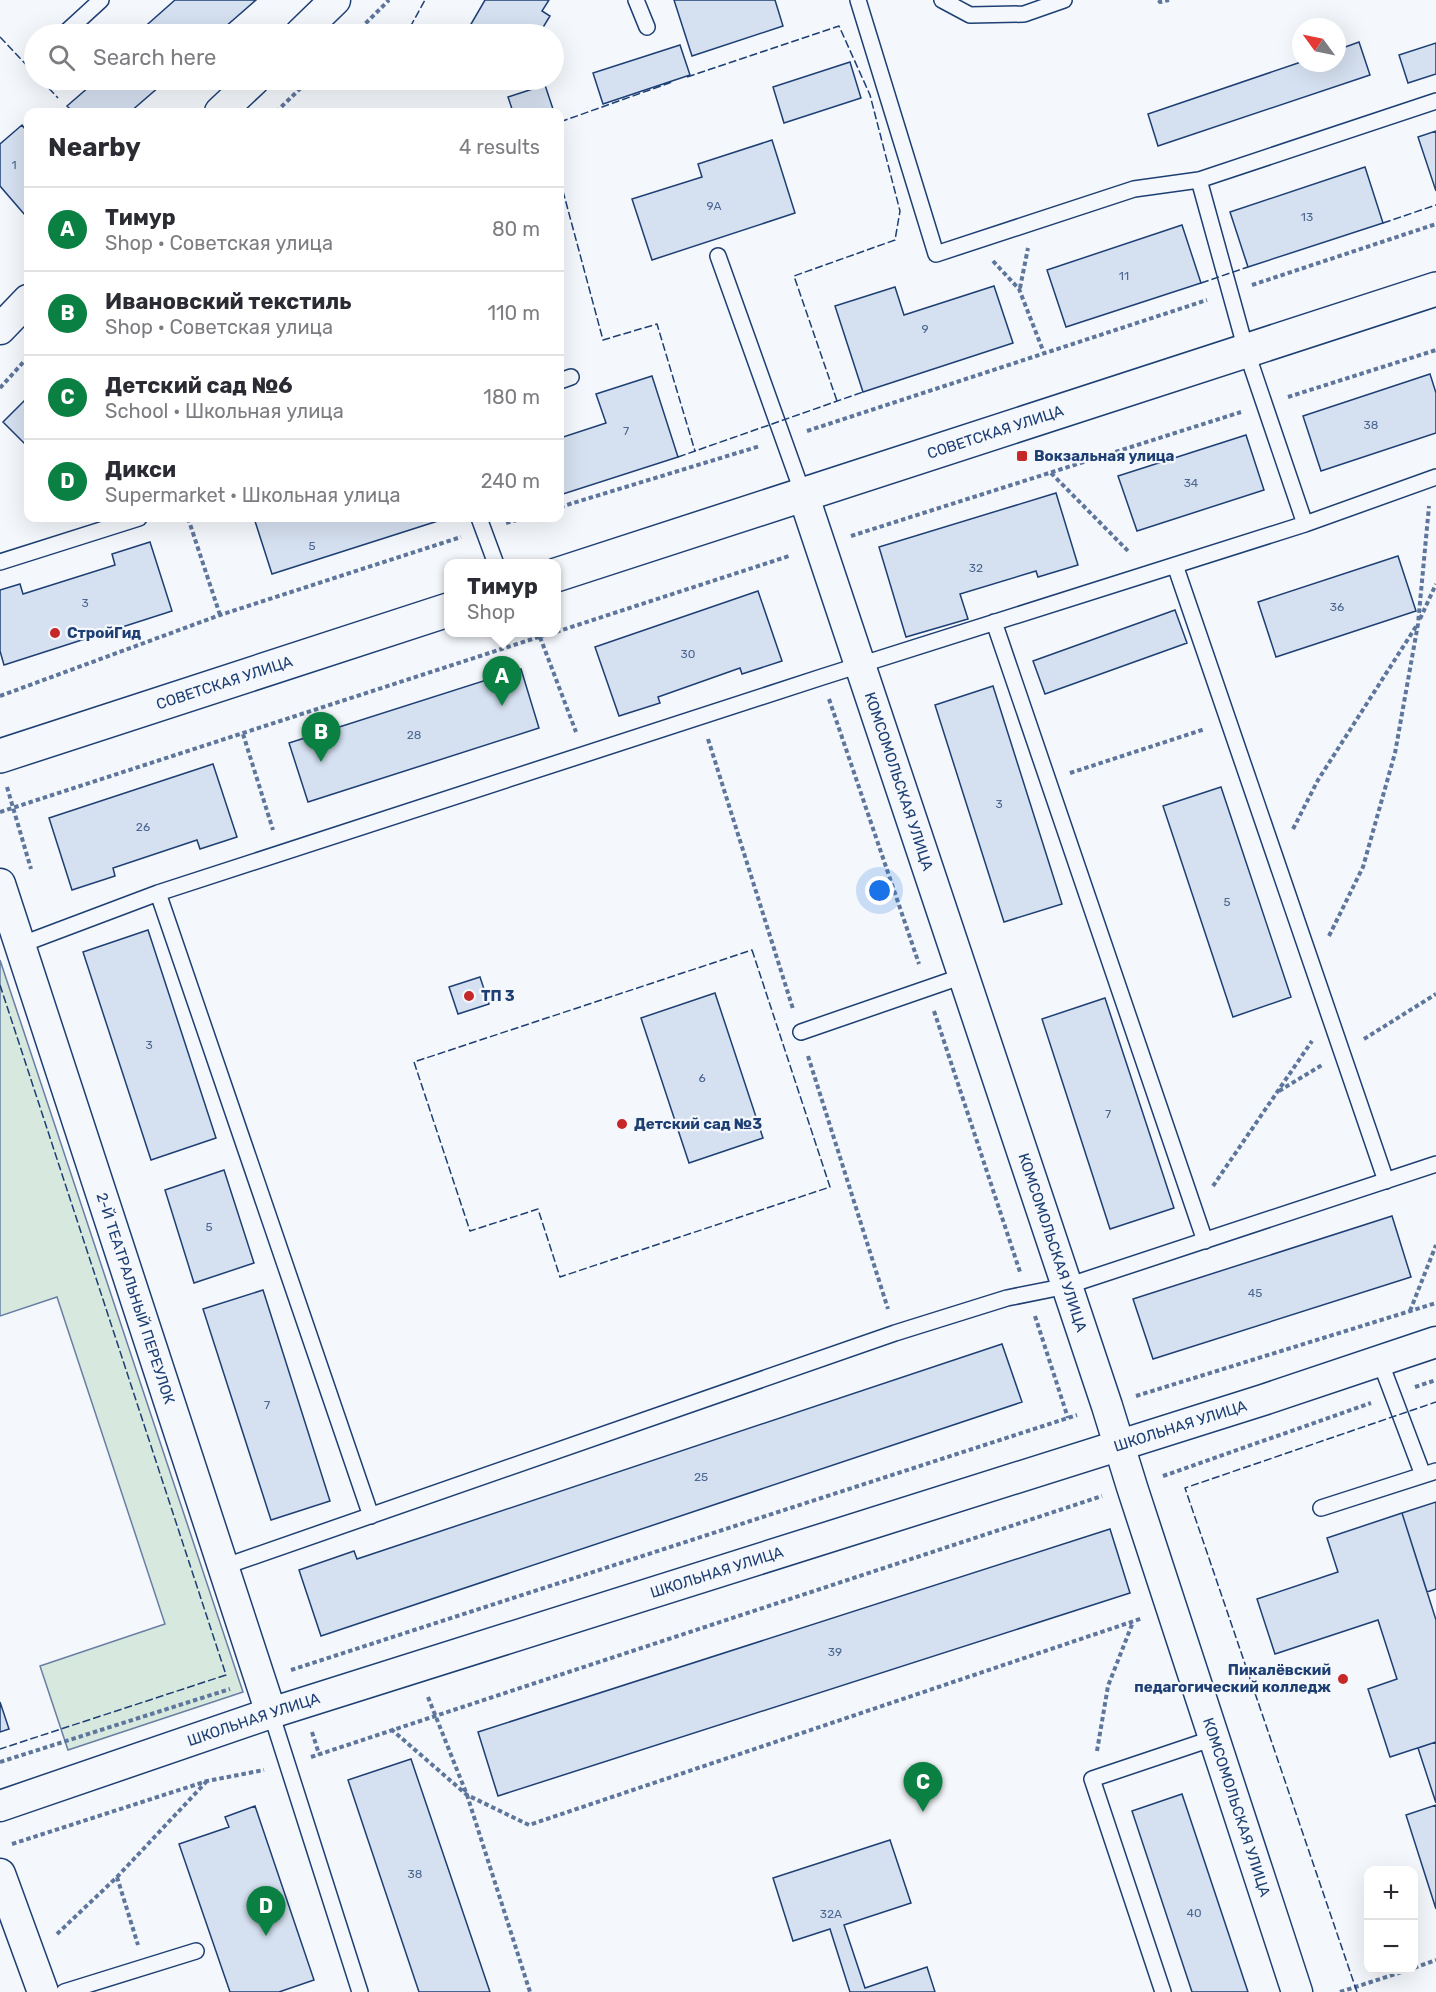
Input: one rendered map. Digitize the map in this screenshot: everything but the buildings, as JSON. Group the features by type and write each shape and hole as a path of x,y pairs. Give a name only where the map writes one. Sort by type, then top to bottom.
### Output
{"street":[{"path":"310,24 335,0"},
{"path":"224,108 243,90"},
{"name":"СОВЕТСКАЯ УЛИЦА","path":"561,573 1436,289"},
{"path":"0,329 24,304"},
{"name":"КОМСОМОЛЬСКАЯ УЛИЦА","path":"803,494 1107,1406 1297,1992"},
{"name":"СОВЕТСКАЯ УЛИЦА","path":"0,756 444,611"},
{"name":"2-Й ТЕАТРАЛЬНЫЙ ПЕРЕУЛОК","path":"0,884 271,1713"},
{"name":"ШКОЛЬНАЯ УЛИЦА","path":"0,1806 271,1713 1119,1445 1436,1342"},
{"path":"1,1878 43,1992"}],"lane":[{"path":"75,24 101,0"},
{"path":"636,0 646,27"},
{"path":"858,0 936,254 1134,189 1199,180 1436,101"},
{"path":"942,0 970,15 1024,14 1065,0"},
{"path":"1199,180 1246,350 1305,524"},
{"path":"718,256 803,494"},
{"path":"20,945 158,893 822,677 1305,524 1434,477"},
{"path":"0,562 126,522"},
{"path":"481,524 494,559"},
{"path":"1175,565 1386,1182"},
{"path":"994,622 1205,1241"},
{"path":"158,893 371,1516"},
{"path":"801,1032 963,976"},
{"path":"224,1568 896,1333 1007,1298 1067,1286 1436,1164"},
{"path":"1321,1508 1430,1473 1393,1395 1380,1361"},
{"path":"271,1713 360,1992"},
{"path":"1163,1992 1092,1779 1214,1738"},
{"path":"64,1992 196,1951"}],"path":[{"path":"365,24 388,0"},
{"path":"1159,0 1160,2 1169,0"},
{"path":"280,108 299,90"},
{"path":"1019,289 1034,222"},
{"path":"564,506 783,439 1436,224"},
{"path":"973,242 1019,289 1044,353"},
{"path":"561,630 1436,350"},
{"path":"0,388 24,361"},
{"path":"1050,472 1149,573"},
{"path":"1313,969 1363,867 1395,753 1418,624 1434,477"},
{"path":"189,522 220,615"},
{"path":"0,696 220,615 481,524"},
{"path":"1276,862 1318,780 1418,624 1436,584"},
{"path":"0,812 540,637 584,754"},
{"path":"822,677 1068,1418"},
{"path":"1048,780 1228,721"},
{"path":"243,734 281,853"},
{"path":"1195,1211 1329,1016"},
{"path":"1409,1311 1436,1245"},
{"path":"0,1762 1068,1418 1436,1303"},
{"path":"11,1844 207,1781 287,1765 1132,1487 1436,1380"},
{"path":"391,1729 467,1795 529,1825 1172,1608"},
{"path":"1092,1779 1108,1686 1133,1622"},
{"path":"418,1668 434,1716 467,1795 530,1992"},
{"path":"31,1959 117,1877 207,1781"},
{"path":"117,1877 145,1967"},
{"path":"1418,1966 1436,1960"},
{"path":"1340,1992 1396,1974"}],"shaded area":[{"path":"0,960 243,1692 68,1750 40,1666 165,1624 57,1297 0,1316"}],"fence":[{"path":"412,24 425,0"},
{"path":"687,77 839,26 870,95 900,211 895,240 794,276 837,401"},
{"path":"0,37 24,62"},
{"path":"564,121 672,82"},
{"path":"50,90 58,98"},
{"path":"564,195 603,340 657,324 695,451"},
{"path":"1383,223 1436,205"},
{"path":"1201,283 1248,267"},
{"path":"678,457 863,392"},
{"path":"752,950 830,1187 560,1277 538,1209 470,1231 414,1062 752,950"},
{"path":"0,985 226,1675 0,1749"},
{"path":"1357,1992 1185,1488 1436,1402"}],"place":[{"name":"Вокзальная улица","path":"1022,456"},
{"name":"СтройГид","path":"55,633"},
{"name":"Тимур","path":"502,706"},
{"name":"Ивановский текстиль","path":"321,762"},
{"name":"ТП 3","path":"469,996"},
{"name":"Детский сад №3","path":"622,1124"},
{"name":"Пикалёвский педагогический колледж","path":"1343,1679"},
{"name":"Детский сад №6","path":"923,1812"},
{"name":"Дикси","path":"266,1936"}]}
